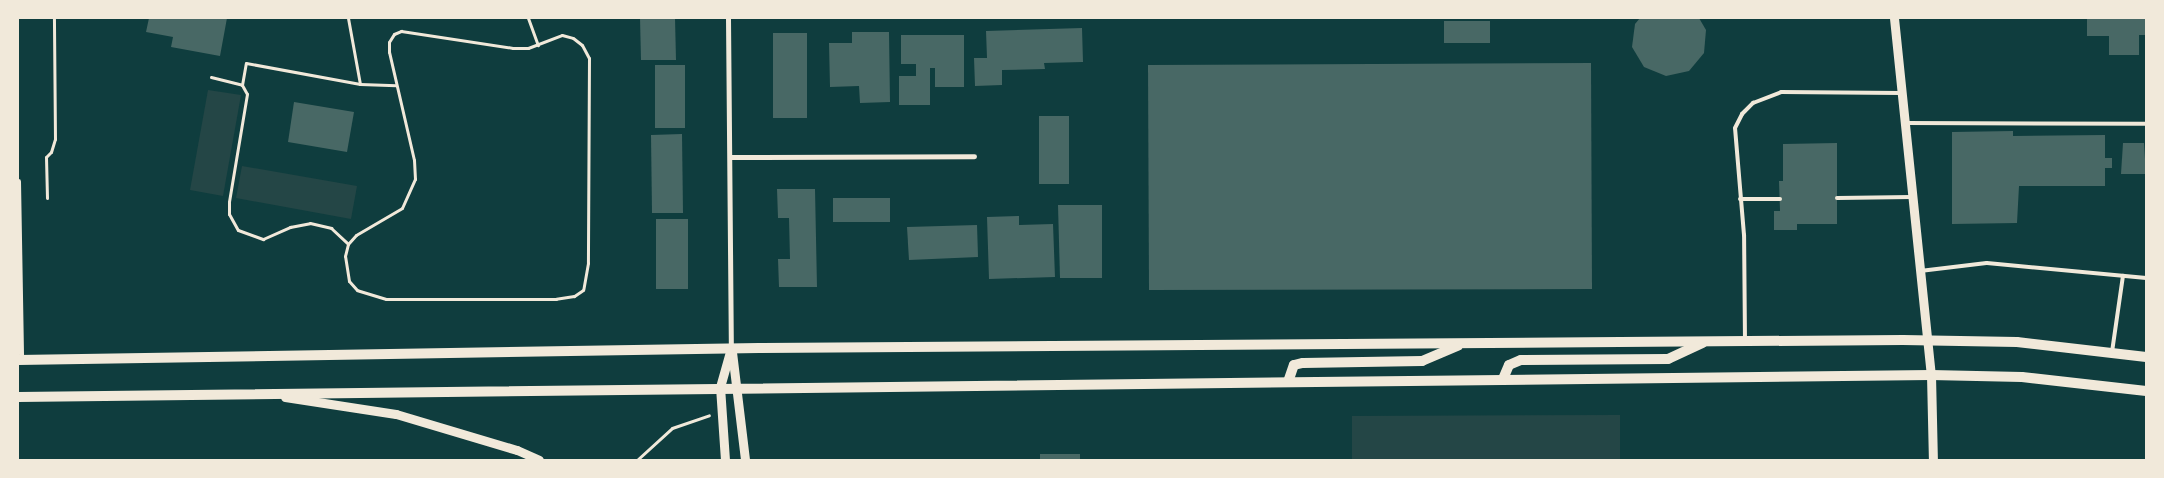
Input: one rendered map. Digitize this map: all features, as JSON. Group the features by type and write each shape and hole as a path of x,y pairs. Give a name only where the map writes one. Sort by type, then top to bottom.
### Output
{"main road":[{"path":"19,360 731,348 1927,340 2018,342 2146,357"},
{"path":"1502,379 1509,365 1521,360 1668,358 1706,342"},
{"path":"1288,382 1294,364 1303,362 1422,360 1464,344"},
{"path":"18,397 720,386 1931,375 2022,377 2146,392"}],"street":[{"path":"728,18 731,157 731,348 738,386 745,460"},
{"path":"1894,18 1931,375 1933,460"},
{"path":"731,157 974,156"},
{"path":"18,181 19,360"},
{"path":"725,460 720,386 731,348"},
{"path":"253,392 396,414 517,450 540,460"}],"lane":[{"path":"1746,342 1744,235 1735,128 1753,103 1781,92 1901,93"},
{"path":"1904,123 2146,124"},
{"path":"1837,198 1912,197"},
{"path":"1740,199 1780,199"},
{"path":"1919,272 1987,263 2146,278"},
{"path":"2112,352 2123,276"}],"path":[{"path":"47,198 46,157 51,152 55,139 54,18"},
{"path":"348,18 360,84"},
{"path":"528,18 538,45"},
{"path":"401,31 513,48 538,45 562,35 573,38 588,58 588,263 583,290 574,296 556,299 386,299 357,290 349,281 345,256 348,244 356,235 393,216 413,188 414,160 396,85 389,42 394,34 401,31"},
{"path":"348,244 341,235 321,224 300,224 263,239 246,236 232,223 229,202 247,94 242,85 246,63 360,84 396,85"},
{"path":"210,77 242,85"},
{"path":"637,460 672,428 693,418 721,413"}],"shaded area":[{"path":"208,90 241,95 223,196 190,190"},
{"path":"242,166 357,186 351,219 236,198"},
{"path":"1620,415 1620,460 1352,460 1352,416"}],"building":[{"path":"149,18 227,18 220,56 171,47 173,37 146,32"},
{"path":"640,18 675,18 676,60 641,60"},
{"path":"1640,18 1699,18 1706,30 1704,53 1689,71 1666,76 1644,67 1632,47 1635,24"},
{"path":"2087,18 2146,18 2146,35 2139,35 2139,55 2109,55 2109,36 2087,36"},
{"path":"1444,21 1490,21 1490,43 1444,43"},
{"path":"1082,28 1083,62 1044,63 1045,69 1002,70 1002,85 975,86 974,58 987,58 986,31"},
{"path":"852,32 889,32 890,102 860,103 859,86 830,87 829,43 852,43"},
{"path":"773,33 807,33 807,118 773,118"},
{"path":"901,35 964,35 964,87 935,87 935,68 930,68 930,105 899,105 899,76 916,76 916,64 901,64"},
{"path":"1591,63 1592,289 1149,290 1148,65"},
{"path":"655,65 685,65 685,128 655,128"},
{"path":"294,102 354,112 347,152 288,142"},
{"path":"1039,116 1069,116 1069,184 1039,184"},
{"path":"2013,131 2013,136 2105,135 2105,158 2112,158 2112,168 2105,168 2105,186 2019,186 2017,223 1952,224 1952,132"},
{"path":"682,134 683,213 652,213 651,135"},
{"path":"1837,143 1837,224 1797,224 1797,230 1774,230 1774,211 1780,211 1779,181 1783,181 1783,144"},
{"path":"2123,143 2144,143 2146,174 2121,174"},
{"path":"777,189 815,189 817,287 779,287 778,259 790,259 789,218 778,218"},
{"path":"833,198 890,198 890,222 833,222"},
{"path":"1058,205 1102,205 1102,278 1060,278"},
{"path":"1019,216 1019,225 1053,224 1055,277 989,279 987,217"},
{"path":"656,219 688,219 688,289 656,289"},
{"path":"977,225 978,257 909,260 907,227"},
{"path":"1040,454 1080,454 1080,460 1040,460"}]}
